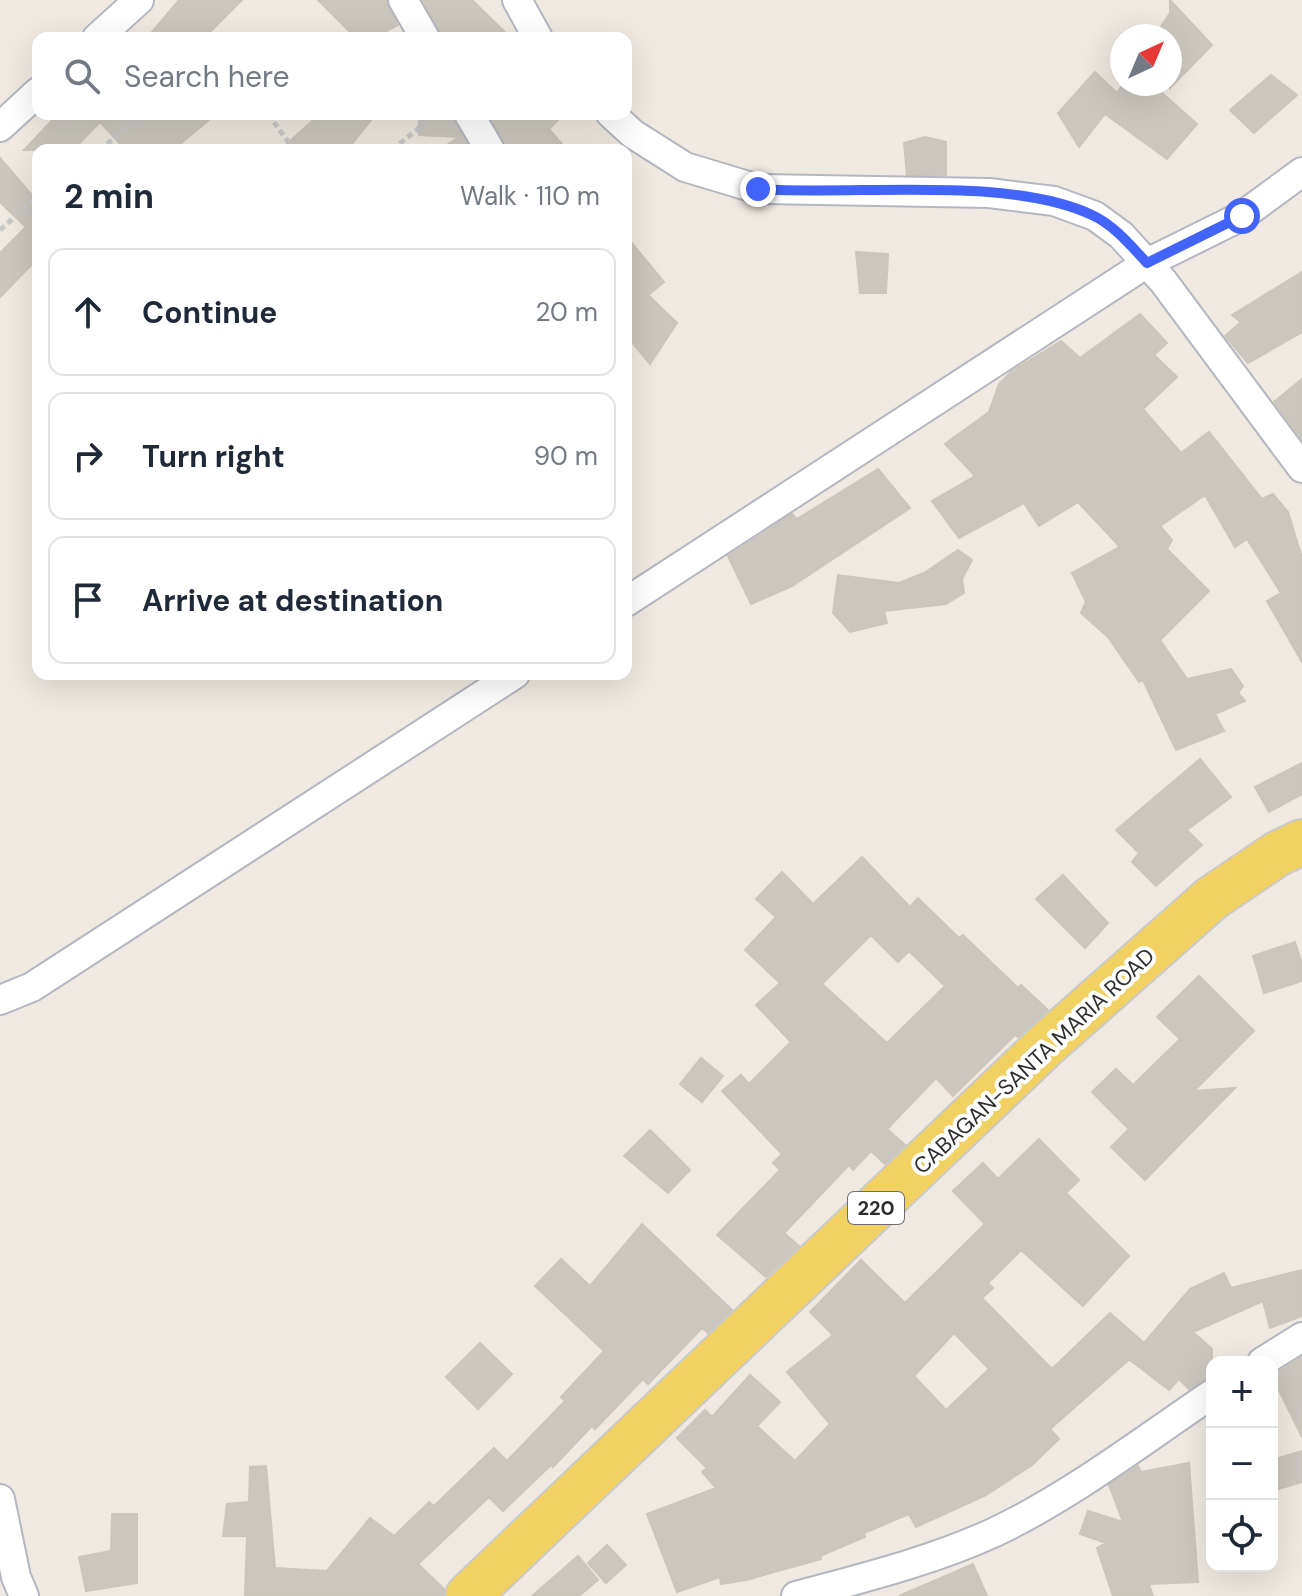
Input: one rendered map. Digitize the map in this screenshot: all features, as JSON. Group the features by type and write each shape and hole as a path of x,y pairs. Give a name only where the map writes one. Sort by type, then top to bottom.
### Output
{"main road":[{"name":"CABAGAN-SANTA MARIA ROAD","path":"468,1596 1047,1044 1212,898 1277,854 1302,842"}],"street":[{"path":"104,32 139,0"},
{"path":"403,0 422,32"},
{"path":"517,0 535,32"},
{"path":"0,127 32,98"},
{"path":"472,120 486,144"},
{"path":"618,120 633,134 685,167 758,189 989,193 1054,201 1095,216 1121,235 1147,263 1302,468"},
{"path":"632,598 1147,263 1242,216 1302,172"},
{"path":"0,1000 32,987 506,680"},
{"path":"1272,1356 1302,1337"},
{"path":"796,1596 892,1570 995,1532 1082,1480 1206,1398"},
{"path":"0,1499 16,1577 24,1596"}],"path":[{"path":"107,144 138,120"},
{"path":"272,120 290,144"},
{"path":"399,144 429,120"},
{"path":"0,230 32,201"}],"building":[{"path":"179,0 242,0 210,32 152,32"},
{"path":"318,0 386,0 398,25 385,32 350,32"},
{"path":"423,0 472,0 505,32 439,32"},
{"path":"1170,0 1212,45 1182,76 1182,24 1163,24 1170,13"},
{"path":"1095,72 1110,86 1110,96 1166,96 1197,124 1167,159 1105,114 1079,147 1058,113"},
{"path":"1271,75 1297,95 1254,133 1230,110"},
{"path":"52,120 209,120 180,144 120,144 100,122 79,144 32,144 32,150 24,150"},
{"path":"313,120 371,120 352,144 287,144"},
{"path":"419,120 455,120 467,144 448,144 459,137 419,135"},
{"path":"492,120 558,120 549,129 562,144 504,144"},
{"path":"925,137 946,142 946,175 907,175 904,143"},
{"path":"0,158 32,195 32,264 0,297 0,253 26,227 0,202"},
{"path":"632,243 664,282 648,295 677,323 650,364 632,342"},
{"path":"856,252 888,254 886,293 860,293"},
{"path":"1302,272 1302,332 1248,363 1225,336 1241,322 1232,315"},
{"path":"1140,314 1167,343 1154,355 1177,377 1143,409 1181,453 1209,432 1262,499 1273,494 1288,512 1302,558 1302,662 1267,601 1281,593 1247,539 1235,547 1205,495 1160,526 1172,540 1167,549 1209,591 1160,640 1187,679 1231,669 1243,686 1238,693 1245,701 1215,714 1224,731 1176,750 1143,680 1139,682 1108,637 1081,613 1086,602 1072,573 1120,547 1078,502 1039,526 1024,503 959,538 932,501 975,476 945,444 989,412 999,384 1012,371 1061,341 1080,358"},
{"path":"1302,379 1302,440 1274,402"},
{"path":"878,469 910,508 792,586 751,604 728,556 792,514 797,519"},
{"path":"958,550 972,560 962,579 964,593 946,604 884,611 887,623 850,632 833,613 838,575 899,583 924,573"},
{"path":"1200,759 1231,797 1187,830 1202,845 1156,886 1132,862 1139,853 1116,830"},
{"path":"1302,763 1302,794 1269,812 1255,787"},
{"path":"862,857 910,907 918,898 959,938 963,935 1018,988 1021,985 1048,1010 1018,1037 1015,1035 953,1096 936,1078 887,1129 905,1145 885,1164 871,1151 853,1170 849,1165 784,1233 799,1246 766,1277 717,1235 780,1170 773,1163 782,1154 722,1091 741,1075 749,1084 791,1042 756,1005 780,983 745,950 776,917 756,899 782,872 813,904","holes":["871,935 898,962 909,951 945,986 887,1043 822,984"]},
{"path":"1063,875 1108,923 1085,948 1036,899"},
{"path":"1295,942 1302,964 1302,981 1264,993 1253,956"},
{"path":"1199,976 1254,1031 1194,1091 1235,1088 1145,1180 1111,1147 1129,1129 1092,1092 1116,1069 1133,1085 1180,1039 1157,1017"},
{"path":"701,1058 723,1076 702,1102 680,1084"},
{"path":"650,1130 690,1170 668,1193 624,1156"},
{"path":"1039,1139 1079,1180 1066,1193 1129,1256 1083,1306 1021,1250 988,1283 993,1288 982,1298 1052,1369 1110,1313 1144,1343 1190,1289 1224,1273 1231,1288 1302,1270 1302,1316 1270,1328 1263,1301 1193,1332 1212,1349 1212,1356 1206,1356 1206,1380 1189,1389 1179,1379 1169,1390 1130,1360 1133,1356 1050,1429 1059,1439 1032,1465 986,1495 916,1527 909,1514 864,1533 865,1537 820,1556 821,1559 746,1580 721,1584 720,1577 677,1592 647,1514 716,1488 702,1472 707,1468 677,1438 705,1410 712,1417 750,1375 780,1402 757,1426 795,1461 830,1424 787,1372 833,1335 810,1312 861,1260 905,1303 985,1224 953,1191 983,1163 998,1179","holes":["954,1333 989,1369 946,1410 914,1376"]},
{"path":"642,1224 732,1310 708,1333 702,1328 648,1384 643,1379 595,1429 592,1426 553,1467 551,1465 503,1511 489,1497 418,1564 444,1589 444,1596 245,1596 247,1536 223,1536 227,1504 249,1502 250,1467 266,1466 275,1568 327,1571 370,1518 394,1536 429,1502 434,1506 494,1448 507,1461 565,1401 561,1397 604,1351 535,1286 561,1259 590,1286"},
{"path":"480,1343 512,1374 478,1409 446,1377"},
{"path":"1302,1357 1302,1437 1278,1388 1278,1372"},
{"path":"1302,1451 1302,1482 1278,1489 1278,1458"},
{"path":"1189,1463 1198,1582 1149,1584 1153,1596 1113,1596 1097,1548 1106,1543 1080,1534 1088,1511 1123,1522 1109,1485 1138,1466 1141,1472"},
{"path":"112,1514 137,1514 137,1583 86,1591 79,1557 111,1551"},
{"path":"607,1545 626,1565 606,1583 588,1563"},
{"path":"578,1556 598,1580 579,1596 532,1596"},
{"path":"973,1564 987,1596 899,1596"}],"route":[{"path":"758,189 989,193 1054,201 1095,216 1121,235 1147,263 1242,216"}]}
